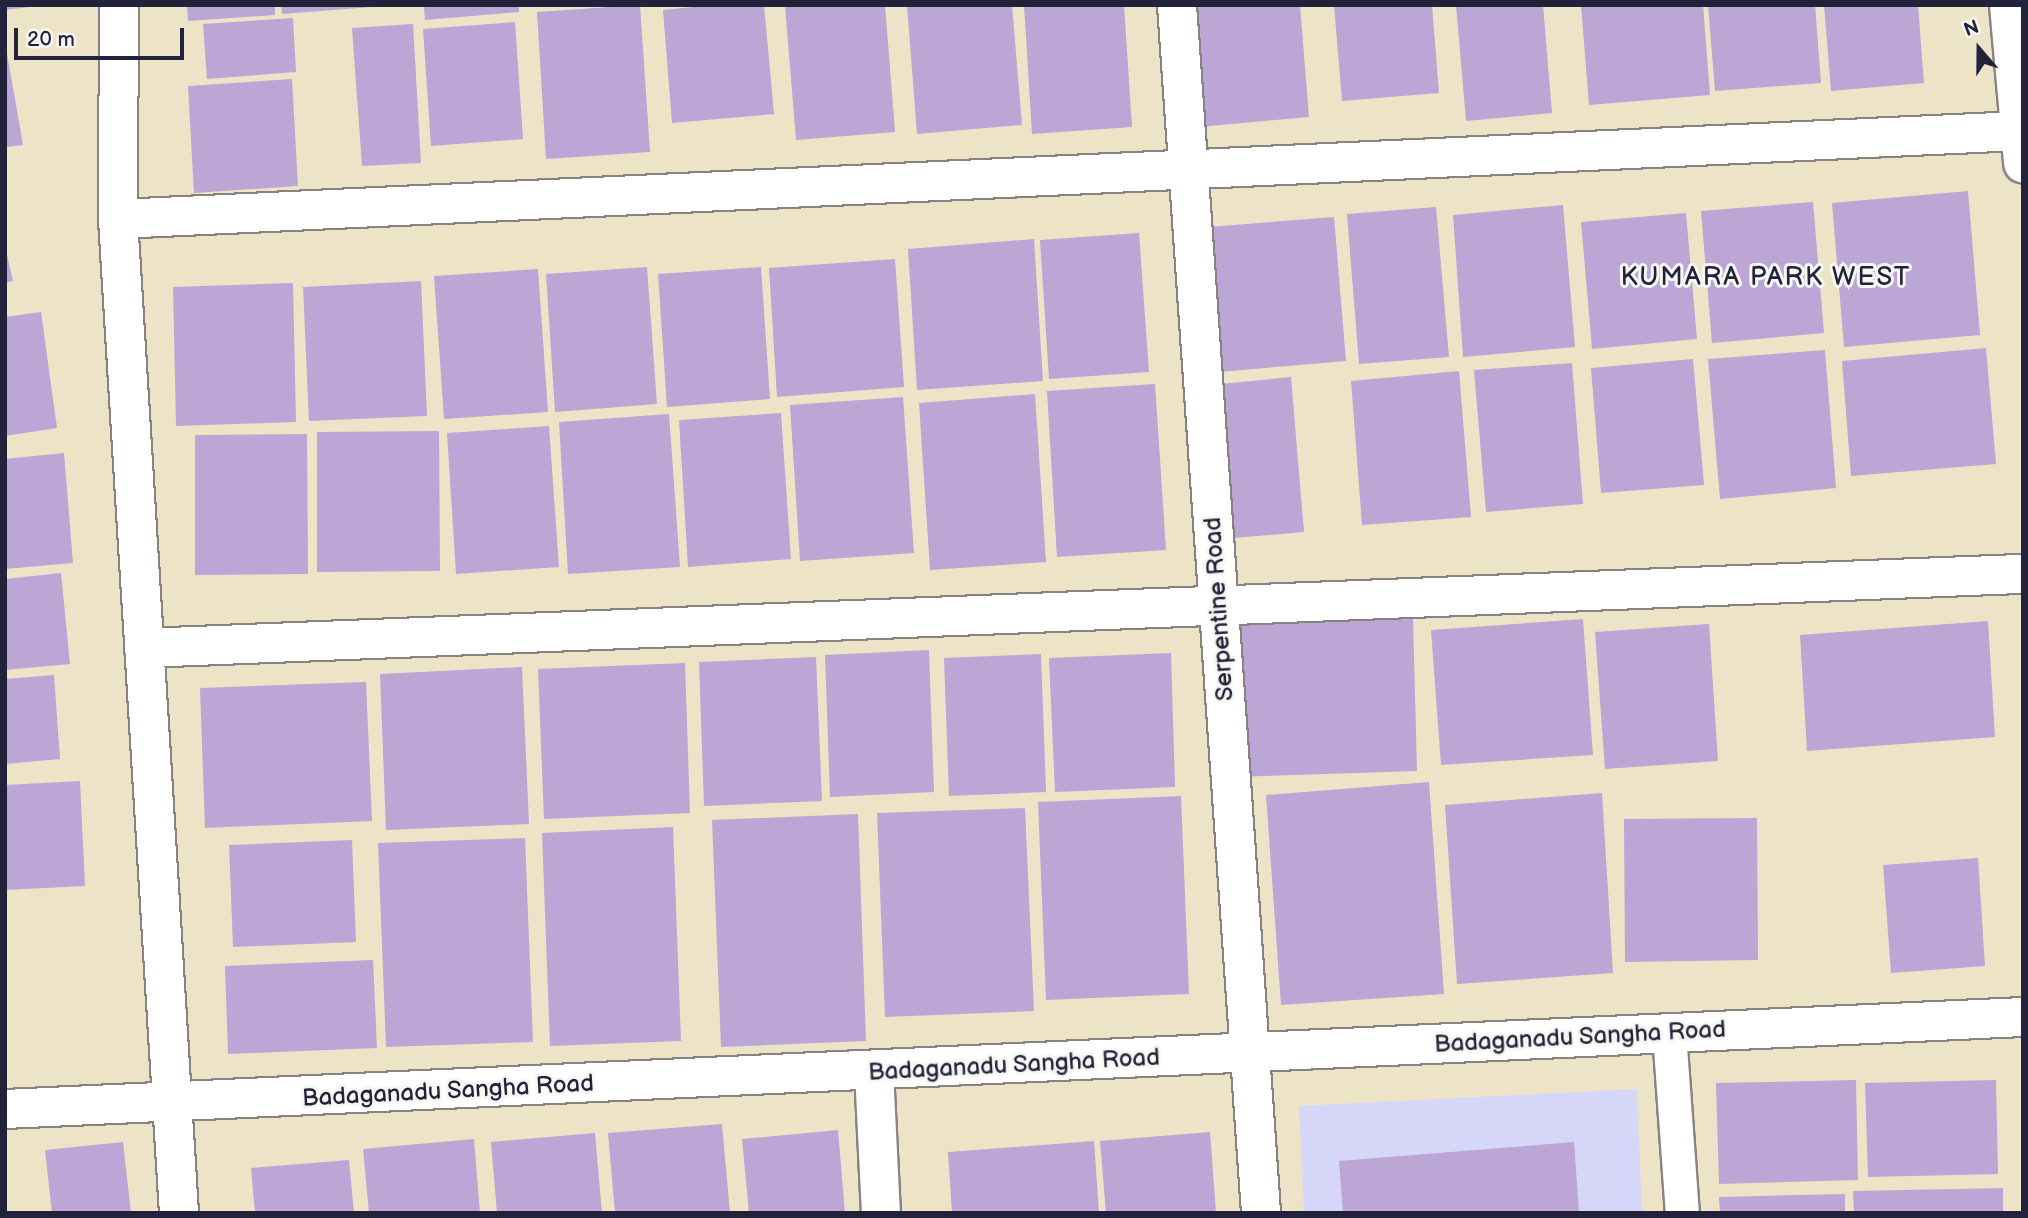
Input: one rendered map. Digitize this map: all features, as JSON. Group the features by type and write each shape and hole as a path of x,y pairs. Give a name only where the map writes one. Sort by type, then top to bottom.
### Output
{"street":[{"path":"119,5 118,219 179,1213"},
{"name":"Serpentine Road","path":"1177,5 1261,1213"},
{"path":"118,219 1188,166 2022,147 2009,5"},
{"path":"144,648 2023,574"},
{"name":"Badaganadu Sangha Road","path":"5,1110 2023,1017"},
{"path":"874,1071 881,1213"}],"lane":[{"path":"1669,1033 1682,1213"}],"shaded area":[{"path":"1637,1089 1642,1213 1304,1213 1299,1106"}],"building":[{"path":"5,5 29,5 29,7 5,10"},
{"path":"187,5 275,5 275,15 188,21"},
{"path":"281,5 371,5 371,7 282,14"},
{"path":"424,5 519,5 519,12 425,20"},
{"path":"640,5 650,152 546,159 537,12"},
{"path":"713,5 764,5 774,114 672,123 663,10"},
{"path":"785,5 885,5 895,132 796,140"},
{"path":"907,5 1012,5 1022,125 917,134"},
{"path":"1024,5 1124,5 1132,127 1032,134"},
{"path":"1190,5 1300,5 1309,117 1199,127"},
{"path":"1334,5 1432,5 1439,93 1342,101"},
{"path":"1456,5 1543,5 1552,113 1466,121"},
{"path":"1581,5 1703,5 1710,95 1589,105"},
{"path":"1708,5 1815,5 1821,83 1715,91"},
{"path":"1824,5 1918,5 1924,83 1831,91"},
{"path":"293,18 296,72 207,79 203,24"},
{"path":"515,22 523,139 431,146 423,29"},
{"path":"413,24 421,163 362,166 352,28"},
{"path":"5,42 23,145 5,147"},
{"path":"292,79 298,186 194,193 188,86"},
{"path":"1968,191 1980,335 1844,347 1832,203"},
{"path":"1813,202 1824,333 1712,343 1701,211"},
{"path":"1563,205 1575,347 1463,357 1453,215"},
{"path":"1436,207 1449,357 1359,364 1347,214"},
{"path":"1686,213 1697,339 1592,349 1581,222"},
{"path":"1334,217 1346,361 1207,373 1195,228"},
{"path":"1139,233 1149,372 1049,379 1040,240"},
{"path":"1034,239 1043,381 917,390 908,249"},
{"path":"5,246 13,281 5,283"},
{"path":"895,259 904,387 777,397 769,268"},
{"path":"647,267 657,404 555,412 546,274"},
{"path":"761,267 770,399 667,407 658,274"},
{"path":"538,269 548,412 444,419 434,276"},
{"path":"421,281 427,416 309,421 303,287"},
{"path":"293,283 296,422 176,426 173,287"},
{"path":"41,312 57,428 5,436 5,317"},
{"path":"1986,348 1996,464 1851,476 1842,361"},
{"path":"1825,350 1836,488 1720,499 1708,359"},
{"path":"1693,359 1704,485 1601,493 1591,368"},
{"path":"1572,363 1583,504 1486,512 1474,370"},
{"path":"1459,371 1471,517 1362,525 1351,381"},
{"path":"1291,377 1304,532 1234,538 1221,384"},
{"path":"1155,384 1166,550 1057,557 1047,391"},
{"path":"1035,394 1046,562 930,570 919,403"},
{"path":"903,397 914,553 800,561 790,405"},
{"path":"781,413 791,559 688,567 679,420"},
{"path":"669,414 680,567 568,574 559,422"},
{"path":"549,426 559,567 456,574 447,433"},
{"path":"439,431 440,571 317,572 317,432"},
{"path":"307,434 308,574 195,575 195,435"},
{"path":"64,453 73,563 5,569 5,459"},
{"path":"61,573 70,664 5,670 5,579"},
{"path":"1413,619 1417,771 1231,777 1227,625"},
{"path":"1583,619 1593,755 1441,765 1431,630"},
{"path":"1988,621 1995,737 1807,751 1800,635"},
{"path":"1709,624 1718,761 1605,769 1595,632"},
{"path":"929,650 934,792 830,797 825,655"},
{"path":"1171,653 1175,787 1055,792 1049,658"},
{"path":"1041,654 1046,792 949,796 944,658"},
{"path":"816,657 822,801 704,806 699,662"},
{"path":"685,663 690,813 544,819 538,669"},
{"path":"522,667 529,824 386,830 380,674"},
{"path":"54,675 60,759 5,764 5,679"},
{"path":"366,682 372,821 205,828 200,688"},
{"path":"80,781 85,886 5,890 5,785"},
{"path":"1429,782 1444,994 1281,1005 1266,795"},
{"path":"1602,793 1613,973 1457,984 1445,805"},
{"path":"1181,796 1189,994 1046,1000 1038,802"},
{"path":"1025,808 1034,1011 885,1017 877,813"},
{"path":"858,814 866,1041 721,1047 712,820"},
{"path":"1757,818 1758,960 1625,962 1624,819"},
{"path":"673,827 681,1041 550,1046 542,833"},
{"path":"525,838 533,1042 386,1047 378,843"},
{"path":"352,840 356,942 233,947 229,845"},
{"path":"1978,858 1985,966 1891,973 1883,865"},
{"path":"373,960 377,1048 228,1054 225,966"},
{"path":"1856,1080 1858,1180 1719,1184 1716,1083"},
{"path":"1996,1080 1998,1174 1868,1177 1865,1083"},
{"path":"722,1124 730,1213 615,1213 608,1133"},
{"path":"838,1130 845,1213 749,1213 742,1139"},
{"path":"1210,1132 1216,1213 1106,1213 1100,1141"},
{"path":"595,1133 602,1213 497,1213 491,1142"},
{"path":"474,1139 480,1213 369,1213 363,1149"},
{"path":"1094,1141 1099,1213 952,1213 948,1152"},
{"path":"123,1142 131,1213 52,1213 45,1150"},
{"path":"1574,1142 1579,1213 1343,1213 1339,1161"},
{"path":"349,1160 354,1213 255,1213 251,1168"},
{"path":"2003,1188 2003,1213 1854,1213 1853,1191"},
{"path":"1845,1194 1845,1213 1720,1213 1719,1197"}],"district":[{"name":"KUMARA PARK WEST","path":"1766,278"}]}
